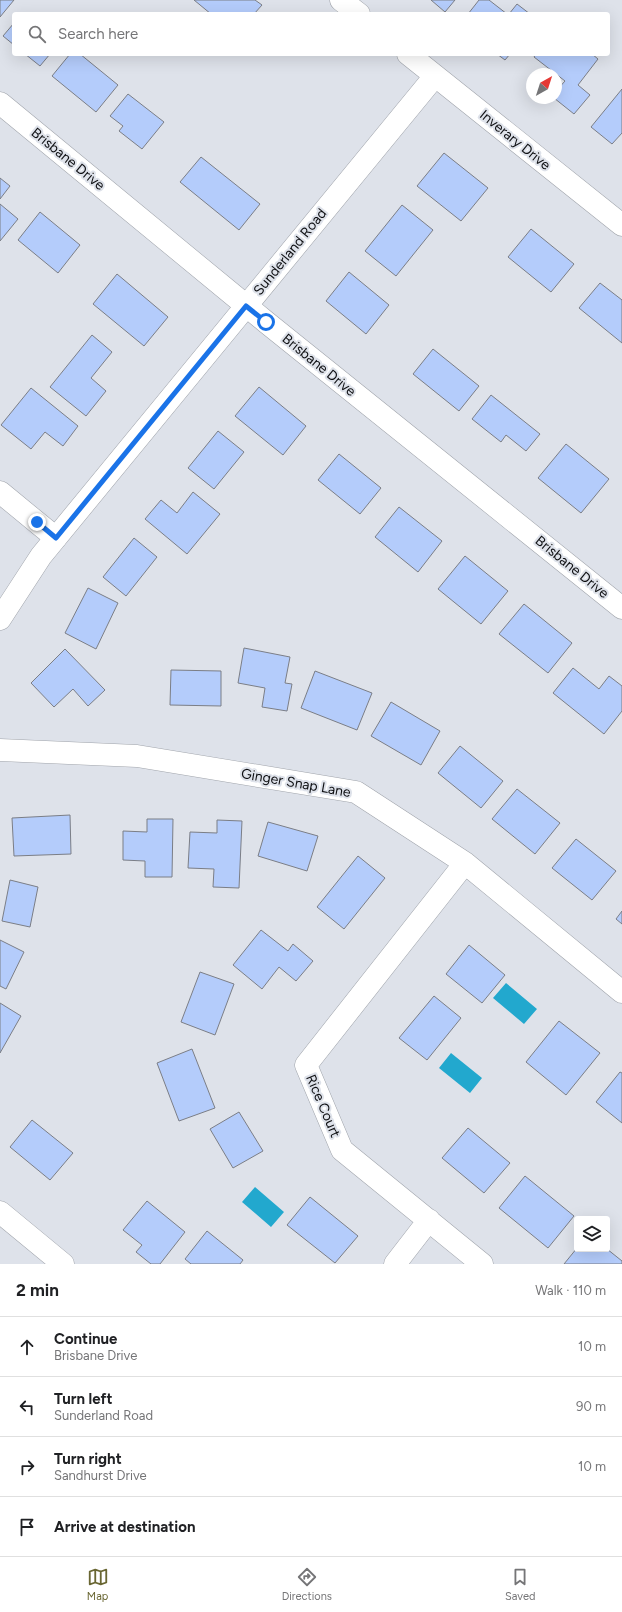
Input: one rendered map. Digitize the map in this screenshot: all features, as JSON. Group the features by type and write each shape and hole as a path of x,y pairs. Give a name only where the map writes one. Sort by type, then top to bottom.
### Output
{"street":[{"path":"341,0 356,12"},
{"name":"Inverary Drive","path":"410,56 622,225"},
{"name":"Sunderland Road","path":"0,619 41,556 435,76"},
{"name":"Brisbane Drive","path":"0,103 246,306 622,608"},
{"path":"0,492 56,538"},
{"name":"Ginger Snap Lane","path":"0,750 137,756 356,792 465,863 622,992"},
{"name":"Rice Court","path":"465,863 306,1065 342,1150 482,1264"},
{"path":"0,1212 63,1264"},
{"path":"395,1264 429,1220"}],"water":[{"path":"506,983 537,1009 524,1024 493,998"},
{"path":"451,1053 482,1078 470,1093 439,1068"},
{"path":"255,1187 284,1212 271,1227 242,1202"}],"building":[{"path":"0,0 14,0 0,17"},
{"path":"194,0 255,0 262,5 256,12 209,12"},
{"path":"431,0 455,0 445,12"},
{"path":"479,0 489,0 504,12 470,12"},
{"path":"517,4 527,12 511,12"},
{"path":"12,25 12,43 3,36"},
{"path":"28,56 48,56 40,66"},
{"path":"68,56 82,56 118,85 96,112 52,76"},
{"path":"500,56 508,56 505,60"},
{"path":"535,56 594,56 598,59 578,85 590,95 574,114 562,104 562,84 565,81 562,79 562,68 548,68"},
{"path":"622,89 622,133 612,144 591,127"},
{"path":"128,94 164,122 142,149 119,131 123,126 110,116"},
{"path":"444,153 488,188 461,221 417,186"},
{"path":"201,157 260,204 239,230 180,182"},
{"path":"0,178 10,186 0,199"},
{"path":"0,204 18,219 0,241"},
{"path":"402,205 433,230 396,276 365,251"},
{"path":"40,212 80,245 58,273 18,240"},
{"path":"531,229 574,264 551,292 508,257"},
{"path":"349,272 389,305 366,334 326,301"},
{"path":"117,274 168,317 144,346 93,304"},
{"path":"600,283 622,300 622,343 579,308"},
{"path":"92,335 112,352 91,378 106,391 86,416 50,387"},
{"path":"433,349 479,386 459,411 413,374"},
{"path":"259,387 306,426 283,455 235,416"},
{"path":"31,388 78,426 63,446 45,432 31,449 1,425"},
{"path":"491,395 540,434 526,451 506,435 501,442 472,419"},
{"path":"218,431 244,452 214,489 188,468"},
{"path":"566,444 609,479 581,513 538,478"},
{"path":"339,454 381,488 360,514 318,480"},
{"path":"193,492 220,514 187,554 145,519 161,500 177,513"},
{"path":"399,507 442,541 418,572 375,537"},
{"path":"134,538 157,557 126,596 103,577"},
{"path":"465,556 508,591 481,624 438,589"},
{"path":"88,588 118,603 96,649 65,633"},
{"path":"524,604 572,643 548,673 499,634"},
{"path":"244,648 290,657 285,683 292,684 287,711 262,707 265,688 238,683"},
{"path":"65,649 105,690 88,706 73,689 54,707 31,683"},
{"path":"573,668 599,689 609,676 622,686 622,711 604,734 553,693"},
{"path":"171,670 221,671 221,706 170,705"},
{"path":"315,671 372,693 357,730 301,708"},
{"path":"391,702 440,731 421,765 371,736"},
{"path":"460,746 503,781 481,808 438,773"},
{"path":"517,789 560,823 535,854 492,819"},
{"path":"70,815 71,854 14,856 12,818"},
{"path":"147,819 173,819 172,877 145,877 145,861 123,860 123,831 147,832"},
{"path":"217,820 242,821 239,888 213,887 214,869 188,868 190,832 217,833"},
{"path":"268,822 318,836 307,871 258,856"},
{"path":"576,839 616,871 592,900 552,868"},
{"path":"358,856 385,878 344,929 317,907"},
{"path":"10,880 38,887 30,927 2,921"},
{"path":"622,911 622,924 616,919"},
{"path":"261,930 288,951 293,944 313,961 296,981 279,967 262,989 233,965"},
{"path":"0,940 24,952 6,989 0,986"},
{"path":"469,945 505,975 482,1003 446,974"},
{"path":"200,972 234,984 215,1035 181,1022"},
{"path":"434,996 461,1018 427,1060 399,1038"},
{"path":"0,1003 21,1016 0,1053"},
{"path":"559,1021 600,1053 566,1095 526,1062"},
{"path":"192,1049 215,1108 179,1121 157,1063"},
{"path":"620,1072 622,1073 622,1123 596,1102"},
{"path":"239,1112 263,1151 233,1168 210,1129"},
{"path":"32,1120 73,1153 50,1180 10,1147"},
{"path":"468,1128 510,1163 484,1193 442,1158"},
{"path":"525,1176 574,1216 548,1248 499,1208"},
{"path":"310,1197 358,1236 335,1263 287,1225"},
{"path":"147,1201 185,1232 160,1264 151,1264 136,1252 142,1245 123,1230"},
{"path":"207,1231 243,1260 240,1264 191,1264 185,1259"},
{"path":"610,1251 622,1261 622,1264 564,1264 574,1252"}],"route":[{"path":"37,522 56,538 246,306 266,322"}]}
